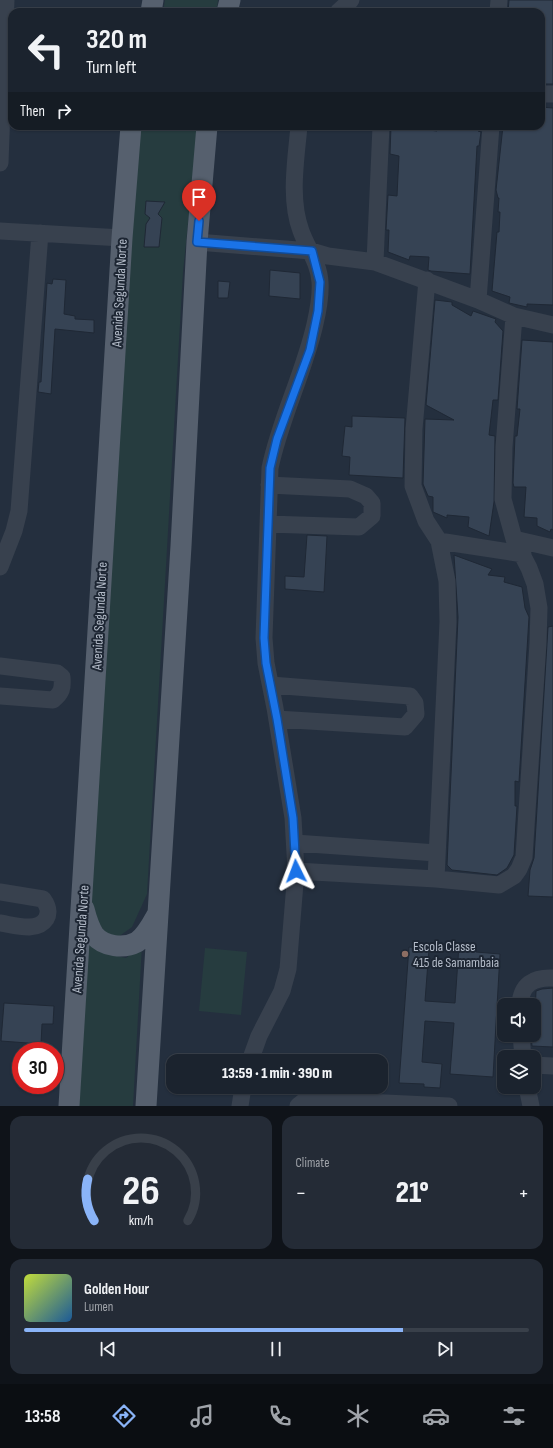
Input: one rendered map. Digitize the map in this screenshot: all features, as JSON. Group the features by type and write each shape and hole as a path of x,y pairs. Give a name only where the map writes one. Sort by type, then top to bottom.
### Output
{"main road":[{"name":"Avenida Segunda Norte","path":"69,1106 122,238 131,130"},
{"path":"146,1106 181,546 197,242 207,130"},
{"path":"82,902 87,920 94,935 104,942 115,946 125,946 137,942 147,932 158,914"}],"street":[{"path":"342,8 351,0"},
{"path":"0,163 4,10"},
{"path":"253,1054 259,1036 282,991 288,969 296,871 293,818 277,719 266,663 264,638 269,485 274,448 310,350 318,311 320,282 312,251 301,232 296,212 295,172 299,130"},
{"path":"375,262 381,130"},
{"path":"478,300 491,130"},
{"path":"0,232 122,238"},
{"path":"0,567 14,531 19,511 24,462 40,233"},
{"path":"197,242 312,251 328,256 375,262 427,280 514,316 553,325"},
{"path":"427,280 414,429 413,486 426,520 439,541 447,581 448,622 436,879"},
{"path":"296,871 436,879 499,885 514,876 524,857 539,608 534,584 523,554 514,540 503,499 504,447 514,316"},
{"path":"268,524 359,527 372,516 372,503 366,496 350,489 269,485"},
{"path":"514,540 553,548"},
{"path":"439,541 523,554"},
{"path":"0,666 57,672 62,677 63,686 61,694 53,700 0,696"},
{"path":"271,685 410,696 415,703 416,714 405,727 277,719"},
{"path":"295,843 437,853"},
{"path":"0,892 43,899 48,906 48,915 42,924 35,927 0,923"},
{"path":"520,998 528,984 535,979 553,978"},
{"path":"541,1065 553,1066"},
{"path":"240,1106 241,1094"},
{"path":"528,1094 531,1106"},
{"path":"298,1106 307,1101 322,1100 449,1106"}],"green space":[{"path":"165,0 218,0 217,8 164,8"},
{"path":"138,130 198,130 183,272 147,894 132,927 118,937 102,932 90,908"},
{"path":"87,944 108,954 126,958 142,945 133,1106 78,1106"},
{"path":"205,948 247,952 241,1015 199,1011"}],"building":[{"path":"509,0 553,0 553,84 545,84 545,8 508,8"},
{"path":"545,107 553,108 553,305 527,304 527,307 509,303 510,297 492,291 500,212 498,212 499,198 496,190 503,130 545,130"},
{"path":"391,130 478,130 481,132 479,146 477,146 470,274 431,271 428,270 429,257 410,256 409,260 388,252 389,230 386,230 388,195 397,196 399,156 390,154"},
{"path":"146,201 165,202 158,214 162,218 159,247 144,247 146,224 150,218 145,214"},
{"path":"270,270 300,273 300,299 269,296"},
{"path":"53,279 66,280 64,314 75,316 75,319 94,320 94,333 55,329 51,394 38,392 39,382 41,382 47,283 52,284"},
{"path":"218,281 230,282 228,298 218,298"},
{"path":"435,300 452,302 452,305 471,316 473,311 496,319 495,322 503,331 498,400 493,400 489,435 495,436 494,502 489,536 468,527 469,517 447,515 447,518 433,512 433,497 428,496 423,484 425,419 454,420 426,405"},
{"path":"522,340 553,342 553,530 551,529 550,532 537,526 537,518 524,517 526,487 514,487 513,483 515,436 517,436 520,409 517,409"},
{"path":"352,416 405,418 403,478 349,475 350,457 342,456 345,426 352,427"},
{"path":"307,535 327,536 324,592 285,589 285,576 304,577"},
{"path":"454,555 492,569 488,575 505,577 504,582 522,587 525,608 529,617 519,782 515,781 515,806 517,806 514,855 507,868 497,875 452,870 447,865 458,617"},
{"path":"553,626 553,897 528,896 530,870 534,858 548,627"},
{"path":"459,945 476,945 476,952 500,954 493,1077 450,1074 454,1023 425,1021 422,1062 442,1064 440,1088 424,1087 424,1084 399,1083 409,947 429,949 425,1001 455,1003"},
{"path":"553,988 553,1047 532,1046 532,1042 541,1042 541,998 536,998 536,991"},
{"path":"4,1003 54,1006 53,1024 42,1024 41,1042 1,1041"}],"place":[{"name":"Escola Classe 415 de Samambaia","path":"405,954"}],"route":[{"path":"199,221 197,242 312,251 320,282 318,311 310,350 274,448 270,468 264,638 266,663 287,773 293,818 296,871"}]}
